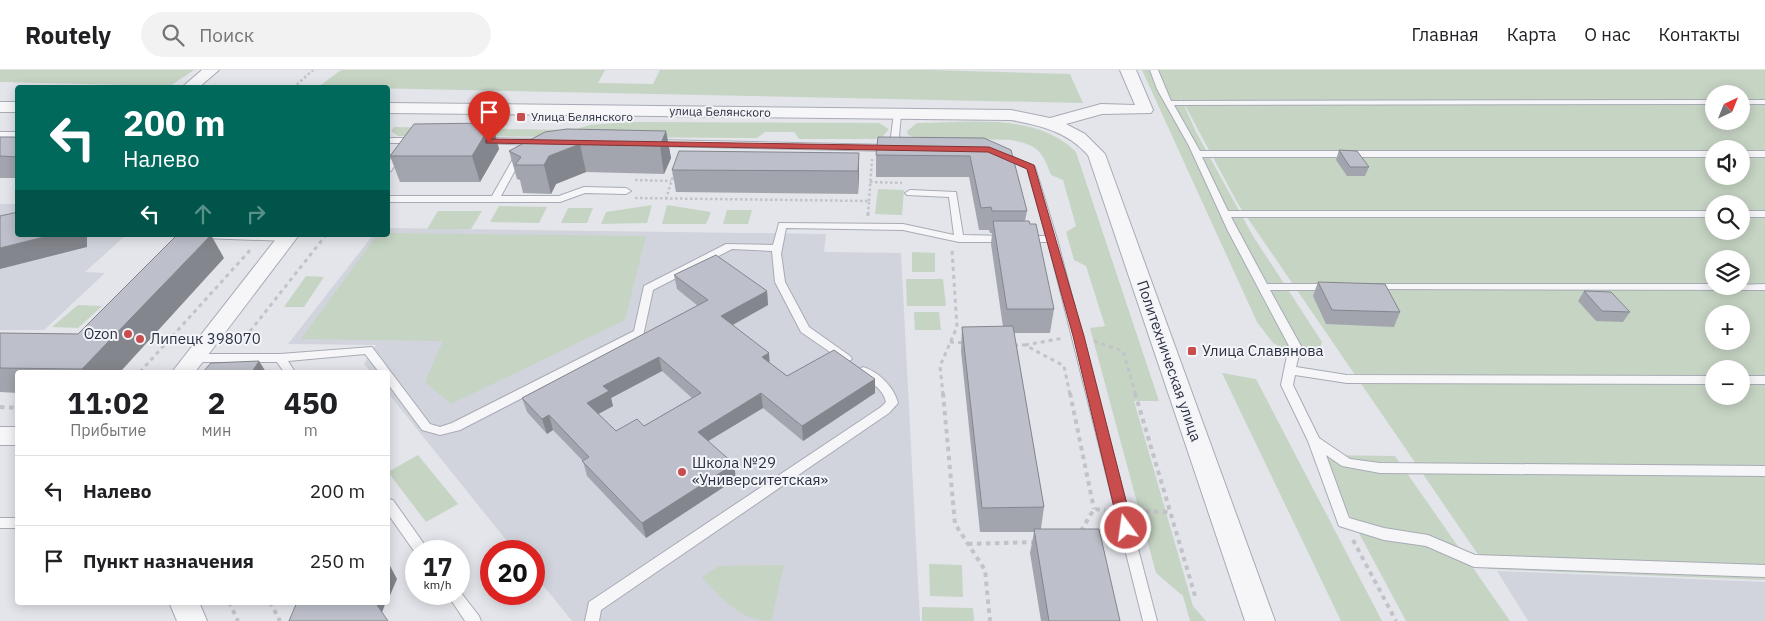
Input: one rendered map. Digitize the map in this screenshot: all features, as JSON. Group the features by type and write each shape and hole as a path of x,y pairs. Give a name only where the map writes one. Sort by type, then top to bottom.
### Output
{"street":[{"path":"192,85 211,70"},
{"path":"1051,123 1101,109 1145,110 1128,70"},
{"path":"0,107 15,107"},
{"name":"улица Белянского","path":"394,108 1011,115 1051,123"},
{"name":"Политехническая улица","path":"1051,123 1076,134 1089,144 1096,154 1260,621"},
{"path":"190,365 287,237"},
{"path":"0,436 15,436"},
{"path":"185,605 192,621"}],"lane":[{"path":"1154,70 1225,214 1295,346 1286,385 1314,441 1344,522 1384,534 1428,542 1474,561 1765,571"},
{"path":"1169,103 1705,102"},
{"path":"1750,102 1765,102"},
{"path":"646,143 683,144 698,148 853,151 873,147 899,148 897,114"},
{"path":"0,135 15,135"},
{"path":"390,140 426,141"},
{"path":"390,166 409,141"},
{"path":"470,141 547,142"},
{"path":"495,199 527,142"},
{"path":"989,149 1031,167 1078,336 1150,621"},
{"path":"1196,154 1705,154"},
{"path":"1750,154 1765,154"},
{"path":"512,167 530,160"},
{"path":"390,199 560,199 584,190 628,195"},
{"path":"910,193 953,194 955,238"},
{"path":"1225,214 1705,214"},
{"path":"1750,214 1765,214"},
{"path":"592,621 594,608 885,410 892,403 891,395 886,389 805,329 780,282 776,254 782,225 903,227 955,238 1052,239"},
{"path":"390,379 426,427 440,431 456,427 640,333 648,288 730,246 777,248"},
{"path":"1264,287 1342,287"},
{"path":"1362,287 1765,287"},
{"path":"190,365 229,358 280,358 368,350 383,370"},
{"path":"280,358 289,370"},
{"path":"1290,370 1347,379 1705,380"},
{"path":"1750,380 1765,380"},
{"path":"1314,441 1347,463 1380,468 1765,471"},
{"path":"390,507 414,540"},
{"path":"0,523 15,523"},
{"path":"462,605 474,621"}],"path":[{"path":"296,85 313,70"},
{"path":"666,199 683,144"},
{"path":"868,226 873,147"},
{"path":"635,180 671,181"},
{"path":"870,182 905,183"},
{"path":"628,195 666,199 869,201"},
{"path":"142,370 262,237"},
{"path":"229,358 324,237"},
{"path":"955,238 957,328 940,366 956,524 985,570 990,621"},
{"path":"1006,344 1025,345 1078,336 1123,351 1196,599"},
{"path":"950,342 969,343"},
{"path":"1025,345 1064,366 1094,510 1080,533"},
{"path":"0,408 15,408"},
{"path":"1094,510 1171,512"},
{"path":"1344,522 1396,621"},
{"path":"968,544 1046,542"},
{"path":"230,605 238,621"},
{"path":"272,605 280,621"}],"shaded area":[{"path":"0,204 15,204 15,237 124,237 85,272 105,273 44,330 0,330"},
{"name":"Школа №29 «Университетская»","path":"390,228 826,234 824,252 901,253 920,621 572,621 545,588 545,540 506,540 390,395 390,370 369,370 364,364 376,345 288,344 371,237 390,237"},
{"path":"1497,571 1765,582 1765,621 1528,621"}],"green space":[{"path":"0,70 194,70 172,85 0,82"},
{"path":"341,70 605,70 598,83 653,84 660,70 930,70 1070,74 1083,103 390,89 390,85 321,85"},
{"path":"1142,70 1765,70 1765,580 1488,569 1238,204 1179,94 1196,132 1253,236 1322,342 1319,351 1298,357 1273,343 1257,322"},
{"path":"629,122 879,123 889,129 882,137 875,139 799,139 794,132 765,132 757,138 398,136 391,131 394,127 573,130 590,125"},
{"path":"1001,122 1022,125 1060,139 1076,152 1159,401 1134,401 1193,606 1206,621 1190,621 1183,596 1156,573 1090,328 1105,326 1086,266 1074,260 1066,232 1076,226 1063,180 1051,175 1041,154 1027,144 1011,140 914,137 908,135 907,131 917,123"},
{"path":"878,189 904,190 902,215 875,214"},
{"path":"652,205 647,223 601,224 606,212"},
{"path":"667,205 711,212 706,224 662,224"},
{"path":"499,206 547,207 539,223 490,222"},
{"path":"568,208 593,208 587,223 561,223"},
{"path":"727,210 752,210 748,224 723,224"},
{"path":"438,211 482,211 471,229 427,229"},
{"path":"390,233 646,236 625,320 451,404 425,382 443,341 301,339 376,237 390,237"},
{"path":"912,252 935,253 935,272 912,272"},
{"path":"306,276 324,277 304,307 284,307"},
{"path":"906,279 943,279 946,306 907,306"},
{"path":"78,305 102,306 78,328 52,327"},
{"path":"914,312 939,312 941,330 915,330"},
{"path":"1222,373 1256,379 1382,621 1341,621"},
{"path":"418,455 458,504 426,522 390,475 390,471"},
{"path":"1326,455 1395,456 1510,621 1406,621 1324,468"},
{"path":"929,564 962,565 963,597 930,596"},
{"path":"784,565 771,621 760,620 741,613 716,593 702,577 719,566"},
{"path":"922,607 973,608 974,621 922,621"}],"building":[{"path":"492,123 472,156 390,156 414,124"},
{"path":"567,129 666,131 660,146 580,144 549,156 544,165 515,165 521,157 509,151 545,132"},
{"path":"0,137 15,137 15,157 0,156"},
{"path":"878,137 984,138 1011,150 1027,211 992,211 991,207 981,208 970,156 876,155"},
{"path":"1339,150 1357,151 1369,167 1350,167"},
{"path":"679,151 859,153 858,171 672,170"},
{"path":"15,213 15,237 44,237 0,248 0,216"},
{"path":"993,221 1029,221 1030,224 1036,224 1054,309 1007,309"},
{"path":"175,237 209,237 82,369 0,368 0,333 78,334"},
{"path":"716,255 767,291 721,316 769,353 762,357 787,376 834,350 875,379 802,426 761,393 698,432 734,464 642,523 582,461 589,457 549,415 542,419 522,398 708,300 674,275","holes":["659,357 701,393 644,426 637,419 616,431 587,403 609,391 603,386"]},
{"path":"1318,282 1385,284 1400,312 1332,310"},
{"path":"1584,291 1611,292 1630,312 1602,311"},
{"path":"1013,326 1044,507 982,508 962,327"},
{"path":"259,361 253,370 205,370 211,363"},
{"path":"1034,529 1099,529 1120,621 1049,621"},
{"path":"296,605 377,605 388,621 289,621"}],"place":[{"name":"Улица Белянского","path":"521,117"},
{"name":"Ozon","path":"128,334"},
{"name":"Липецк 398070","path":"140,339"},
{"name":"Улица Славянова","path":"1192,351"},
{"name":"Школа №29 «Университетская»","path":"682,472"}],"route":[{"path":"489,142 989,149 1031,167 1078,336 1126,528"}]}
